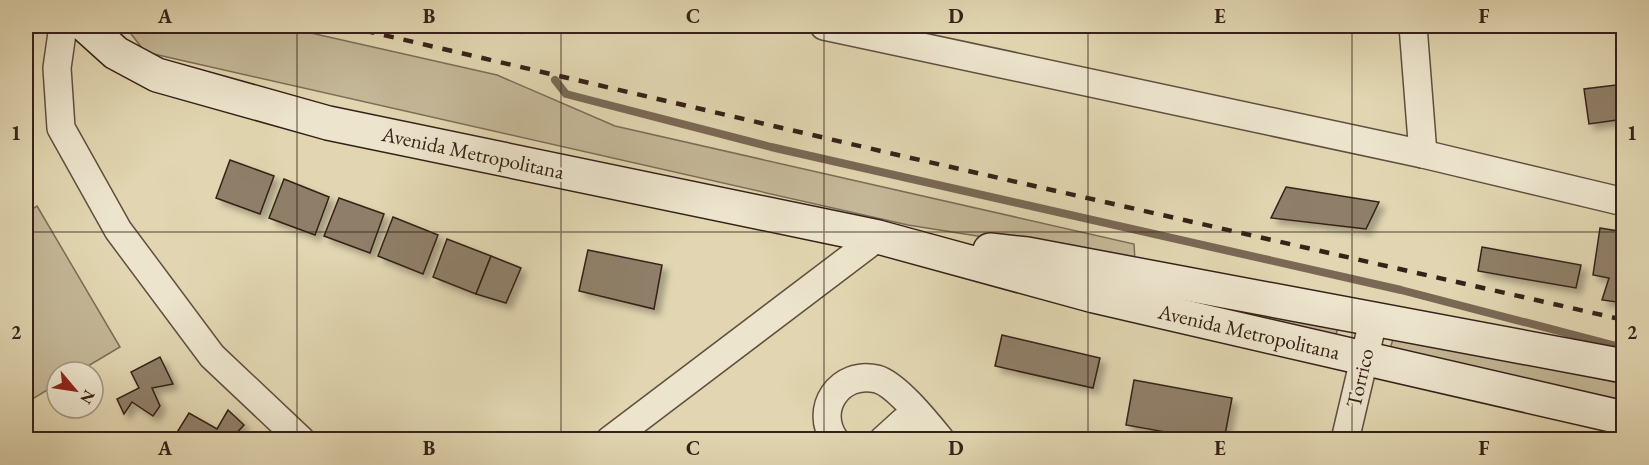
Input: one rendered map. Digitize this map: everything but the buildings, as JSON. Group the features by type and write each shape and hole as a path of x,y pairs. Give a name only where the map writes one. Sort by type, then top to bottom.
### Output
{"street":[{"path":"63,26 57,68 61,128 118,230 212,356 301,440"},
{"name":"Avenida Metropolitana","path":"86,26 116,53 157,75 328,123 878,237 1094,296 1623,418"},
{"path":"824,26 1423,154 1623,202"},
{"path":"1413,26 1423,154"},
{"path":"610,440 878,237"},
{"name":"Avenida Metropolitana","path":"878,237 1027,254 1374,317 1623,366"},
{"name":"Torrico","path":"1345,440 1374,317"},
{"path":"835,440 826,426 825,413 833,394 851,379 877,379 893,388 941,440"},
{"path":"883,440 904,421 921,418"}],"shaded area":[{"path":"125,26 280,26 497,75 615,126 1134,244 1135,261 908,225 145,52"},
{"path":"37,206 120,347 98,360 45,360 45,391 26,403 26,213"},
{"path":"1059,272 1339,324 1335,338"},
{"path":"1395,333 1623,384 1623,400 1389,352"}],"waterway":[{"path":"519,26 522,30"},
{"path":"555,80 566,94 771,147 1401,290 1624,348"}],"railway":[{"path":"345,26 898,155 1624,320"}]}
